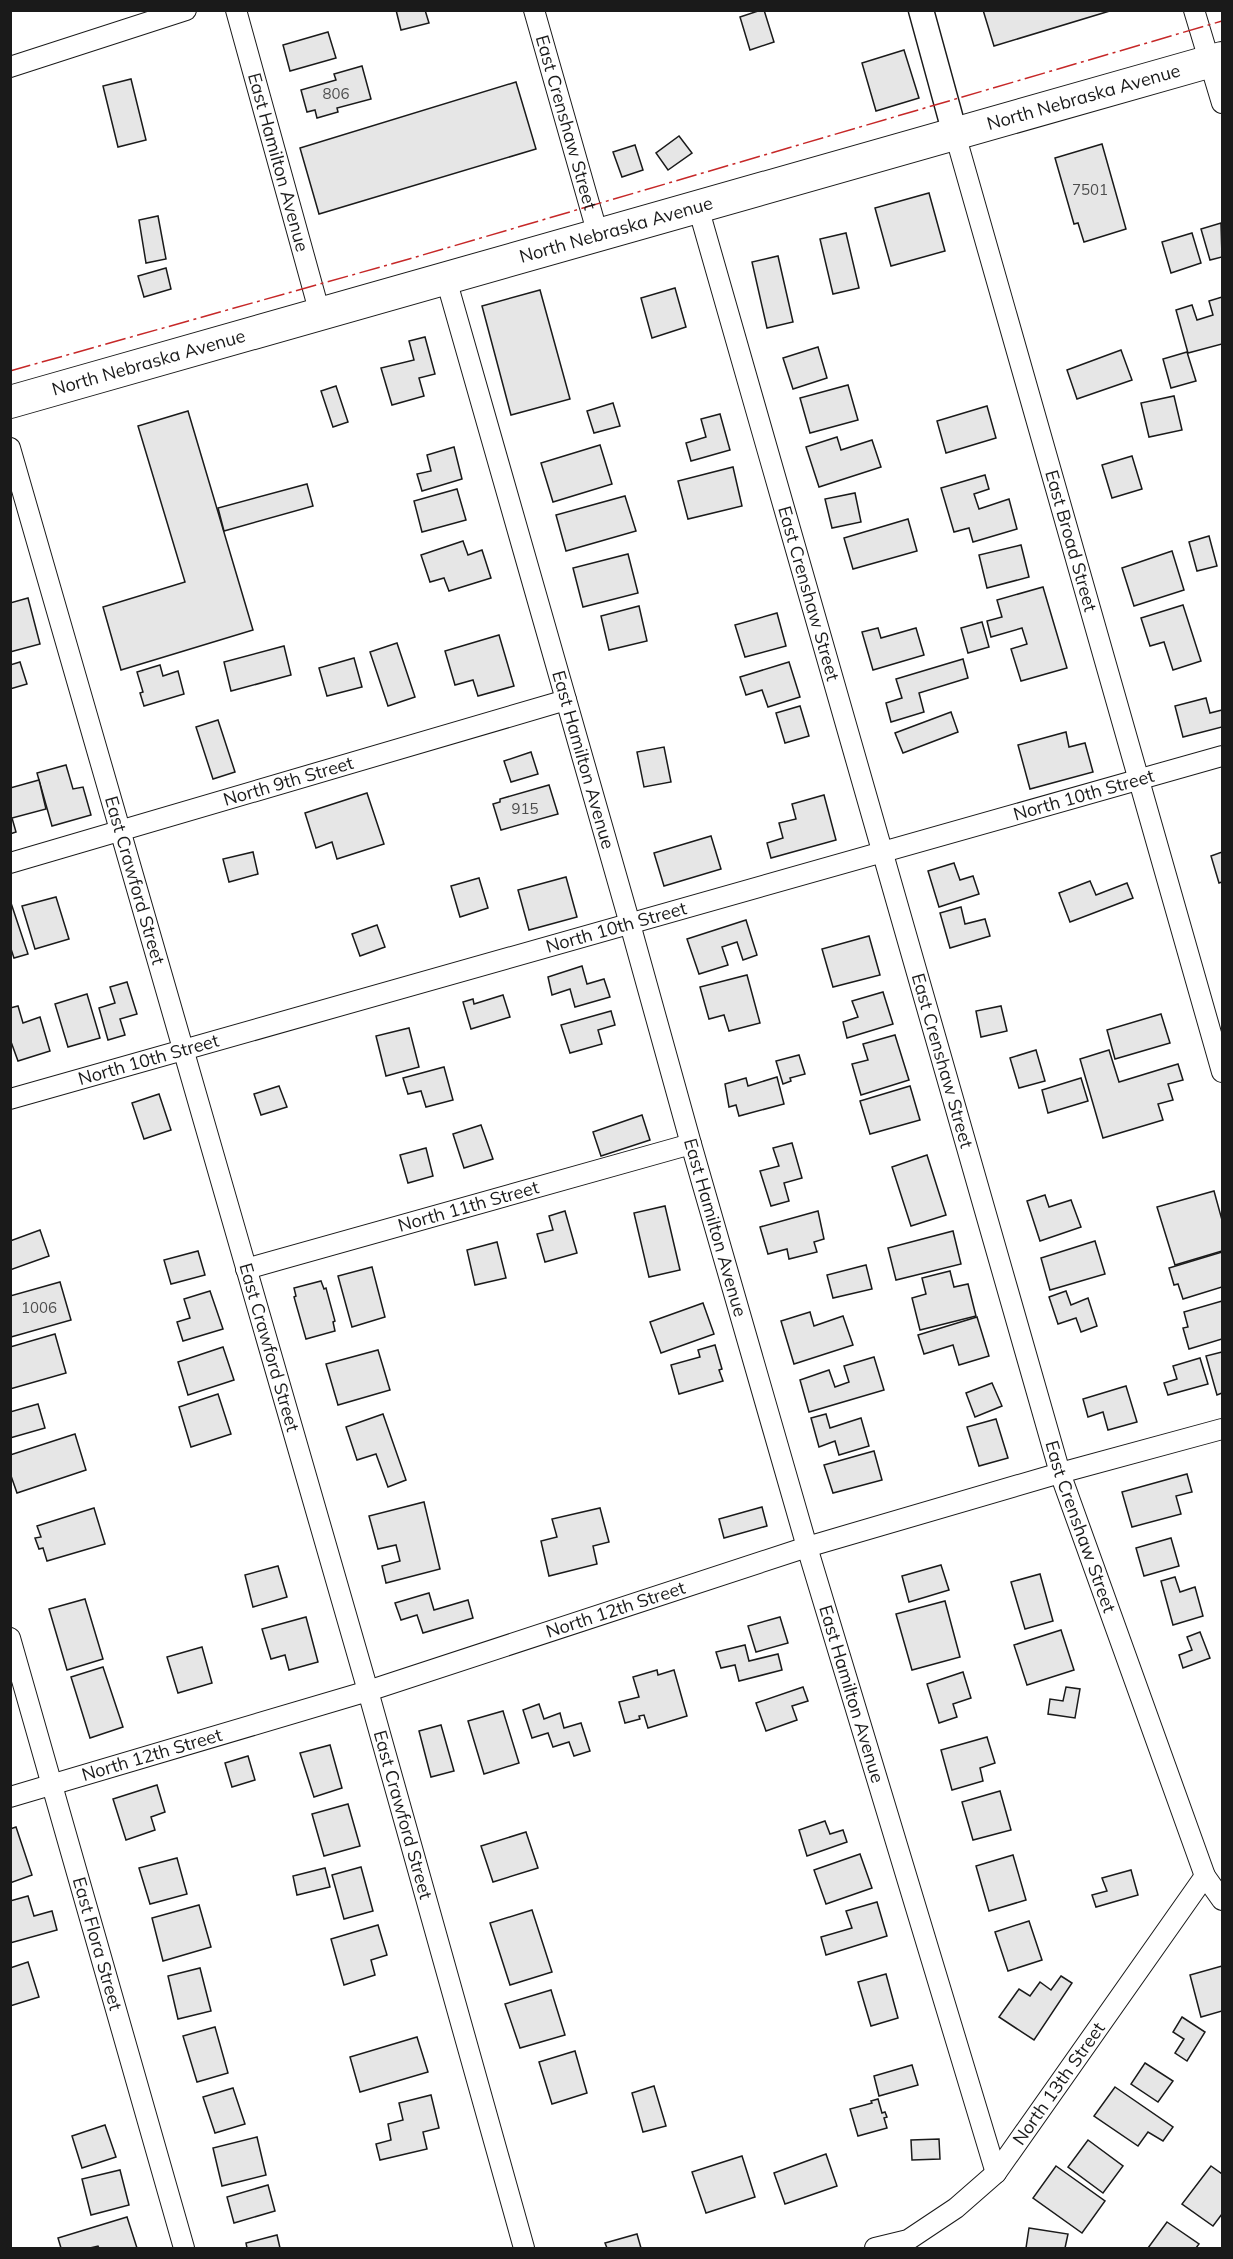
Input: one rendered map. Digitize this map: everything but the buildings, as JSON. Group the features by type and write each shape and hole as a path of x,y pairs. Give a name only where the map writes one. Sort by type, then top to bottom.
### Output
{"main road":[{"name":"North Nebraska Avenue","path":"10,402 1216,60"}],"street":[{"path":"10,67 186,10"},
{"name":"East Hamilton Avenue","path":"236,10 320,314"},
{"name":"East Crenshaw Street","path":"534,10 598,235"},
{"name":"East Broad Street","path":"921,10 1222,1072"},
{"path":"1194,10 1216,60 1222,103"},
{"name":"East Crenshaw Street","path":"698,207 1060,1473 1205,1876 1222,1900"},
{"name":"East Hamilton Avenue","path":"446,279 807,1547 996,2173"},
{"name":"East Crawford Street","path":"10,448 368,1691 524,2248"},
{"name":"North 9th Street","path":"10,863 566,700"},
{"name":"North 10th Street","path":"10,1099 1222,756"},
{"name":"North 11th Street","path":"246,1269 691,1144"},
{"name":"North 12th Street","path":"10,1797 368,1691 807,1547 1060,1473 1222,1429"},
{"name":"East Flora Street","path":"10,1638 184,2248"},
{"name":"North 13th Street","path":"875,2248 908,2240 956,2208 996,2173 1205,1876"}],"power":[{"path":"10,371 409,259 1222,21"}]}
